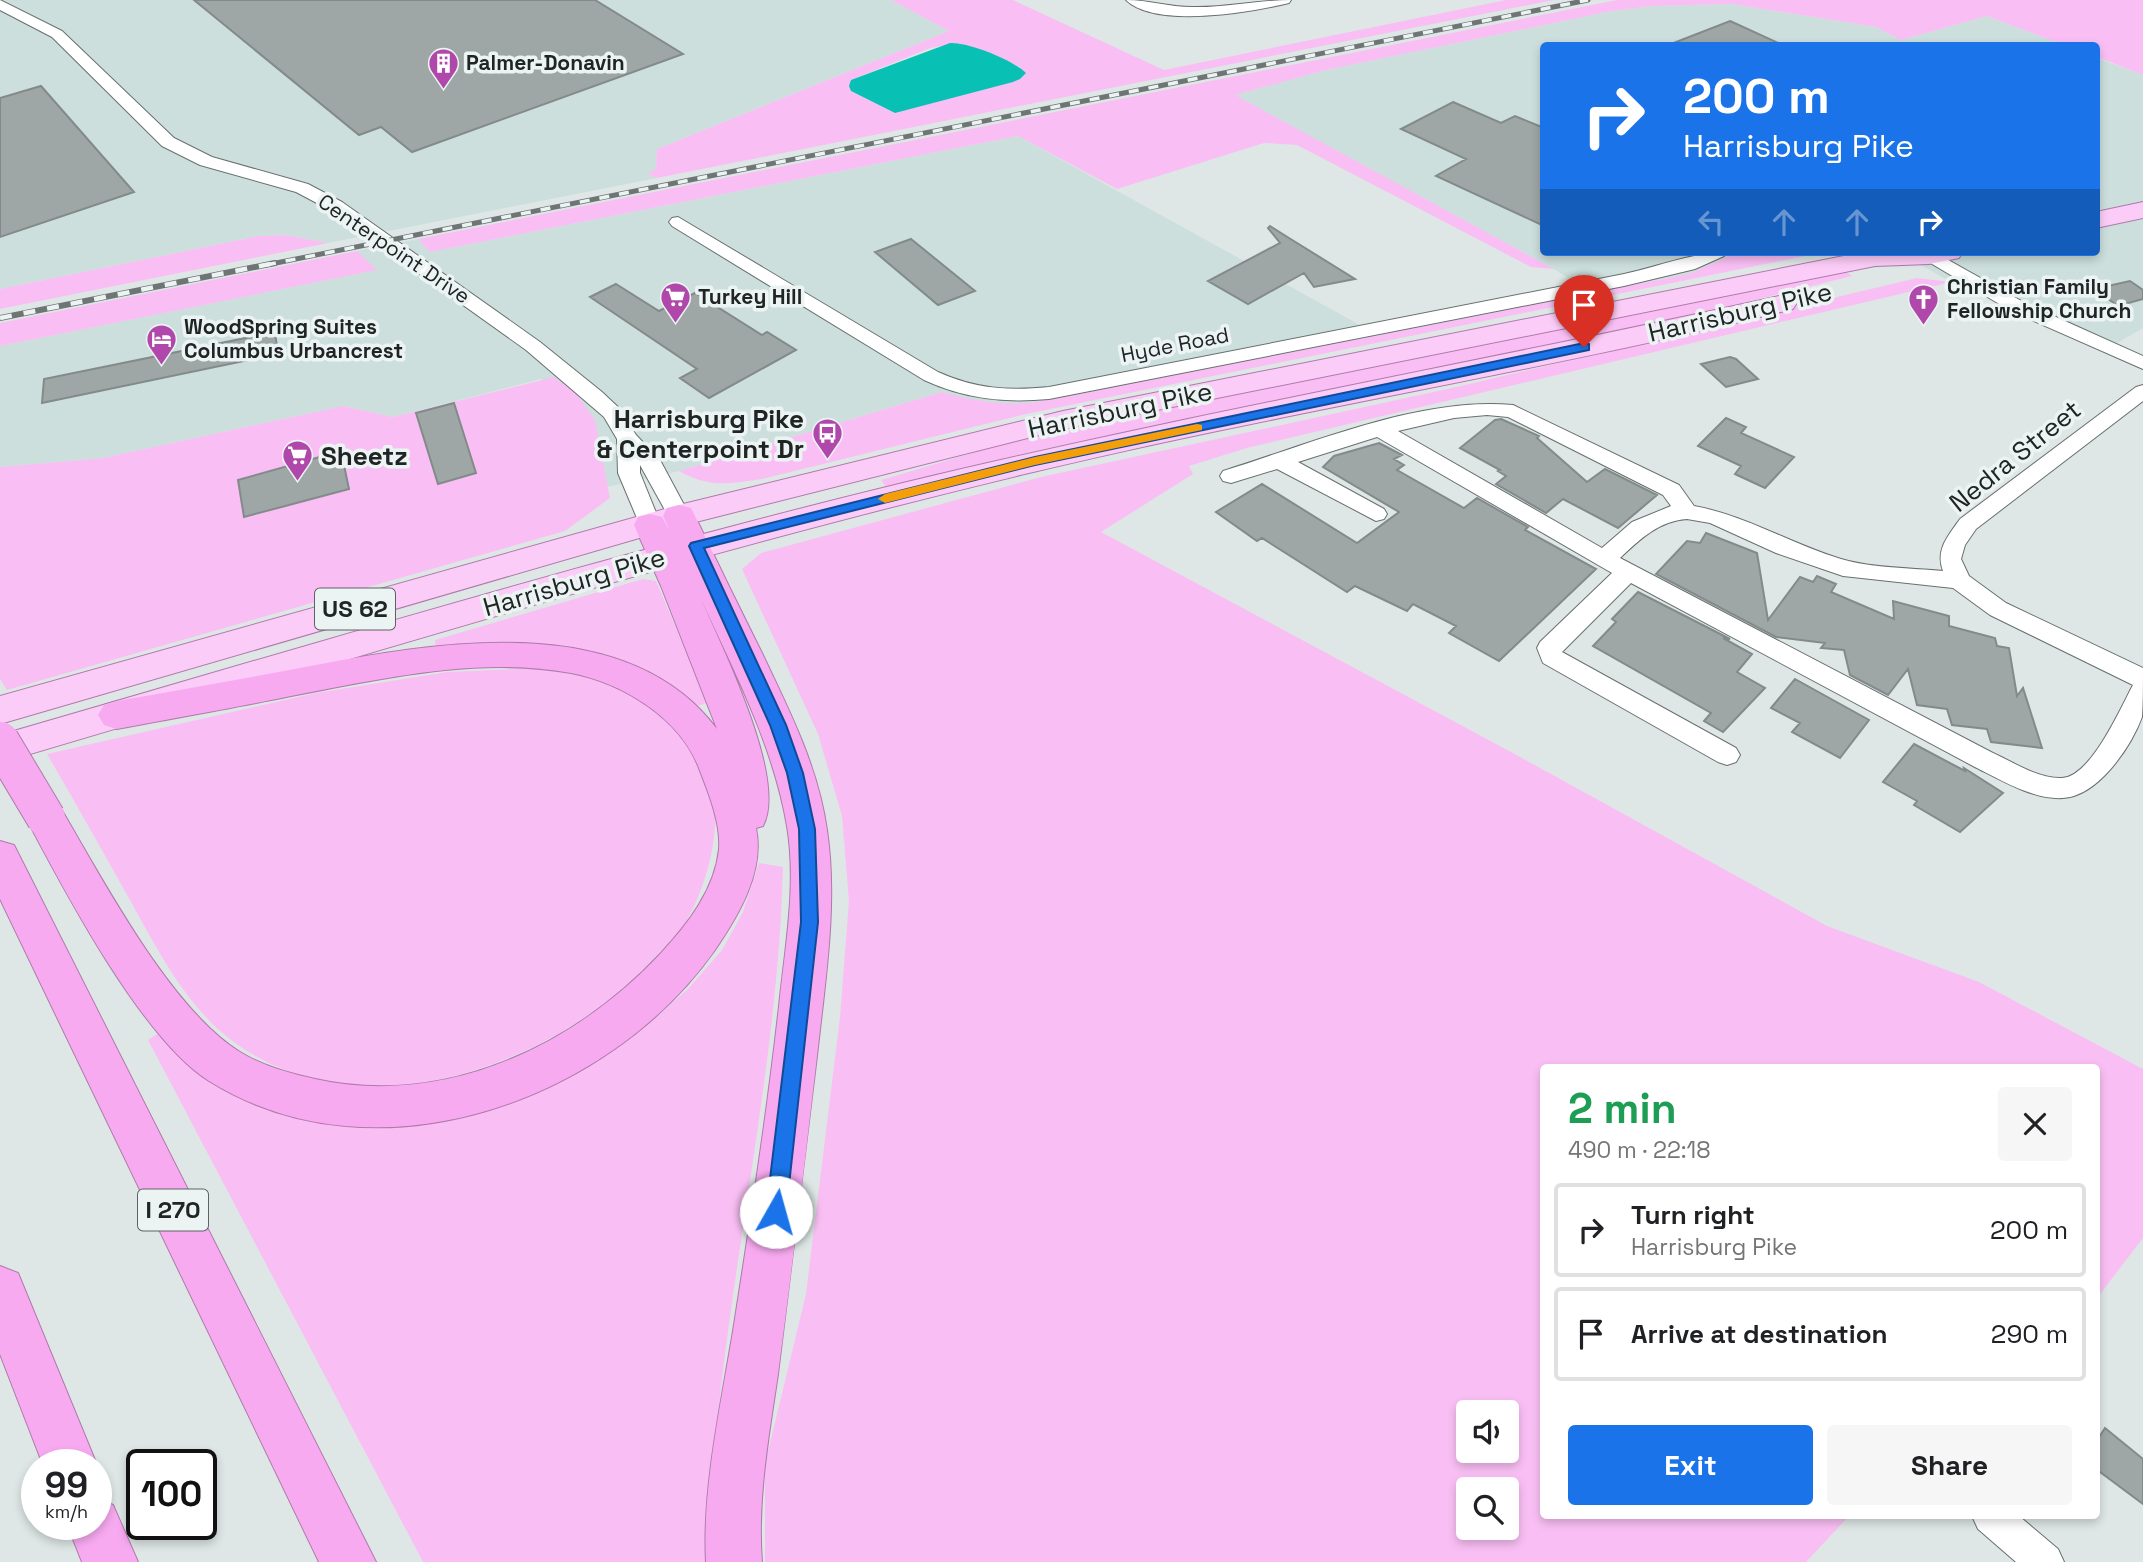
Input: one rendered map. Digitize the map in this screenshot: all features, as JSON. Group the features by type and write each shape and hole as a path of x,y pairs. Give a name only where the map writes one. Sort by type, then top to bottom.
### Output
{"highway":[{"path":"0,741 125,955 176,1022 208,1056 252,1082 302,1099 363,1108 433,1103 503,1085 570,1054 627,1016 677,967 715,919 732,879 749,816 750,790 743,746 673,536"},
{"path":"673,536 778,725 795,773 807,829 810,870 809,922 798,1030 733,1522 734,1562"},
{"path":"117,715 348,671 436,660 475,656 570,660 626,677 657,692 685,714 705,740 720,770 740,844"},
{"name":"I 270","path":"0,857 348,1562"},
{"path":"0,1291 64,1449"},
{"path":"101,1540 110,1562"}],"main road":[{"path":"2100,219 2143,210"},
{"name":"Harrisburg Pike","path":"0,749 117,715 673,536 1063,421 1875,258 1898,256"},
{"name":"Harrisburg Pike","path":"0,710 673,536"}],"street":[{"path":"1133,0 1171,11 1208,13 1284,0"},
{"name":"Centerpoint Drive","path":"0,4 57,34 168,142 216,164 302,188 336,206 569,373 612,413 628,439 652,465 673,536"},
{"name":"Hyde Road","path":"678,222 931,376 974,394 1008,397 1049,393 1623,280 1688,265 1709,256"},
{"path":"1938,256 2018,307 2143,363"},
{"name":"Nedra Street","path":"1959,580 1950,559 1954,544 1968,524 2143,391"},
{"path":"1231,475 1381,430 1465,410 1500,407 1671,490 1687,513"},
{"path":"1381,430 1604,559 1628,572 1982,759 2049,786 2070,788 2086,780 2099,764 2141,694 1998,609 1959,580 1843,568 1784,548 1715,517 1672,513 1640,527 1604,559"},
{"path":"628,439 629,473 673,536"},
{"path":"1281,462 1376,514"},
{"path":"1628,572 1549,648 1552,657 1727,755"},
{"path":"1995,1519 2045,1562"}],"shaded area":[{"path":"0,0 891,0 949,31 657,149 656,168 649,174 657,178 328,243 286,235 259,236 0,289"},
{"path":"891,0 1013,0 1164,70 1506,0 1554,0 657,178 648,174 656,168 657,149 949,31","holes":["959,43 1020,67 895,113 851,91 851,80 930,48"]},
{"path":"1617,0 2143,0 2143,75 2100,58 2100,42 2056,42 1987,16 1901,40 1876,27 1732,4 1652,6 1612,11 1326,70 1235,95 1554,269 1531,267 1297,145 1264,143 1117,189 1018,136 430,252 418,239"},
{"path":"1732,4 1876,27 1901,40 1987,16 2056,42 1540,42 1540,256 1729,256 1689,274 1590,292 1554,269 1234,95 1326,70 1612,11 1652,6"},
{"path":"2100,59 2143,75 2143,328 2105,350 1951,282 1905,256 2100,256"},
{"path":"1018,136 1376,334 1036,402 1009,405 971,401 942,392 679,471 607,487 595,420 541,379 393,417 343,406 103,458 0,467 0,346 376,270 357,251 418,239 430,252"},
{"path":"286,235 328,243 0,309 0,289 259,236"},
{"path":"357,251 377,270 0,346 0,323"},
{"path":"1729,256 1805,256 1026,414 762,479 719,483 700,480 679,471 942,392 989,402 1036,402 1689,274"},
{"path":"1845,271 1852,276 1645,327 1030,452 886,487 881,480 1023,438"},
{"path":"1917,278 1951,282 1247,448 1189,466 1193,474 1101,532 1511,752 1827,926 1979,982 2143,1069 2143,1238 2100,1294 2100,1064 1540,1064 1540,1519 1846,1519 1806,1562 765,1562 765,1464 806,1294 840,1017 849,901 842,816 818,734 742,569 761,553 1041,477 1461,386"},
{"path":"554,377 575,392 595,420 610,498 565,531 7,690 0,679 0,467 103,458 343,406 393,417"},
{"path":"643,579 656,581 708,703 697,706 653,676 617,661 436,648 435,640"},
{"path":"536,668 589,677 614,685 646,703 675,727 698,756 713,789 715,829 712,850 701,891 681,930 611,998 564,1031 512,1057 456,1075 399,1085 343,1084 288,1071 238,1045 203,1014 174,976 47,754 316,693 447,672"},
{"path":"759,863 783,867 779,945 772,1023 719,1410 712,1497 714,1562 423,1562 148,1040 162,1031 319,1116 583,1066 641,1030 688,989 722,950 743,912"}],"water":[{"path":"950,43 968,45 990,53 1026,73 1013,82 895,113 851,91 851,80"}],"building":[{"name":"Palmer-Donavin","path":"194,0 595,0 683,54 412,152 381,127 359,135"},
{"path":"1730,21 1776,42 1676,42"},
{"path":"41,86 134,192 0,237 0,98"},
{"path":"1453,102 1501,123 1515,116 1540,126 1540,224 1436,176 1466,159 1401,129"},
{"path":"1270,226 1355,279 1314,287 1304,273 1248,304 1208,281 1280,243 1268,228"},
{"path":"911,239 975,291 938,305 875,252"},
{"path":"2130,281 2143,290 2143,299 2118,306 2094,289"},
{"path":"616,284 659,311 695,293 762,335 767,332 796,350 709,398 680,378 697,369 590,297"},
{"name":"WoodSpring Suites Columbus Urbancrest","path":"275,332 278,354 42,403 44,379"},
{"path":"1730,357 1736,359 1758,379 1726,387 1701,364"},
{"path":"454,403 476,473 438,484 416,413"},
{"path":"1726,418 1746,427 1741,433 1794,457 1765,488 1735,474 1741,466 1698,446"},
{"path":"1501,419 1539,436 1537,438 1587,482 1605,469 1657,495 1618,528 1563,499 1546,513 1496,484 1506,476 1460,448 1495,420"},
{"path":"1379,443 1402,455 1394,459 1404,465 1397,470 1464,508 1477,498 1528,527 1525,530 1596,569 1499,661 1449,633 1456,626 1413,604 1407,611 1355,586 1347,592 1262,538 1257,541 1216,512 1262,484 1357,543 1399,512 1323,467 1334,456"},
{"name":"Sheetz","path":"341,451 349,489 244,517 238,480"},
{"path":"1706,533 1757,553 1768,620 1800,577 1813,582 1817,576 1836,584 1831,592 1894,619 1893,601 1949,616 1949,626 1995,638 1997,646 2009,648 2017,696 2023,688 2042,748 1991,742 1987,729 1952,725 1947,709 1917,705 1908,669 1888,695 1850,675 1844,650 1821,648 1825,643 1776,637 1656,574 1687,541 1700,543"},
{"path":"1638,592 1730,639 1723,638 1752,654 1737,672 1765,688 1723,732 1704,721 1711,713 1593,646 1616,622 1612,619"},
{"path":"1795,679 1869,720 1840,758 1792,732 1800,723 1771,708"},
{"path":"1914,744 1965,771 1964,768 2003,793 1960,832 1914,805 1917,801 1883,782"},
{"path":"2105,1428 2143,1459 2143,1504 2100,1472 2100,1436"}],"railway":[{"path":"266,265 1588,0"},
{"path":"0,318 275,263"}],"slow traffic":[{"path":"885,499 1035,461 1197,427"}],"place":[{"name":"Palmer-Donavin","path":"443,90"},
{"name":"Turkey Hill","path":"675,324"},
{"name":"Christian Family Fellowship Church","path":"1924,326"},
{"name":"WoodSpring Suites Columbus Urbancrest","path":"161,366"},
{"name":"Harrisburg Pike & Centerpoint Dr","path":"827,461"},
{"name":"Sheetz","path":"298,483"}],"route":[{"path":"776,1212 809,922 810,870 807,829 795,773 778,725 696,546 1035,461 1584,347"}]}
